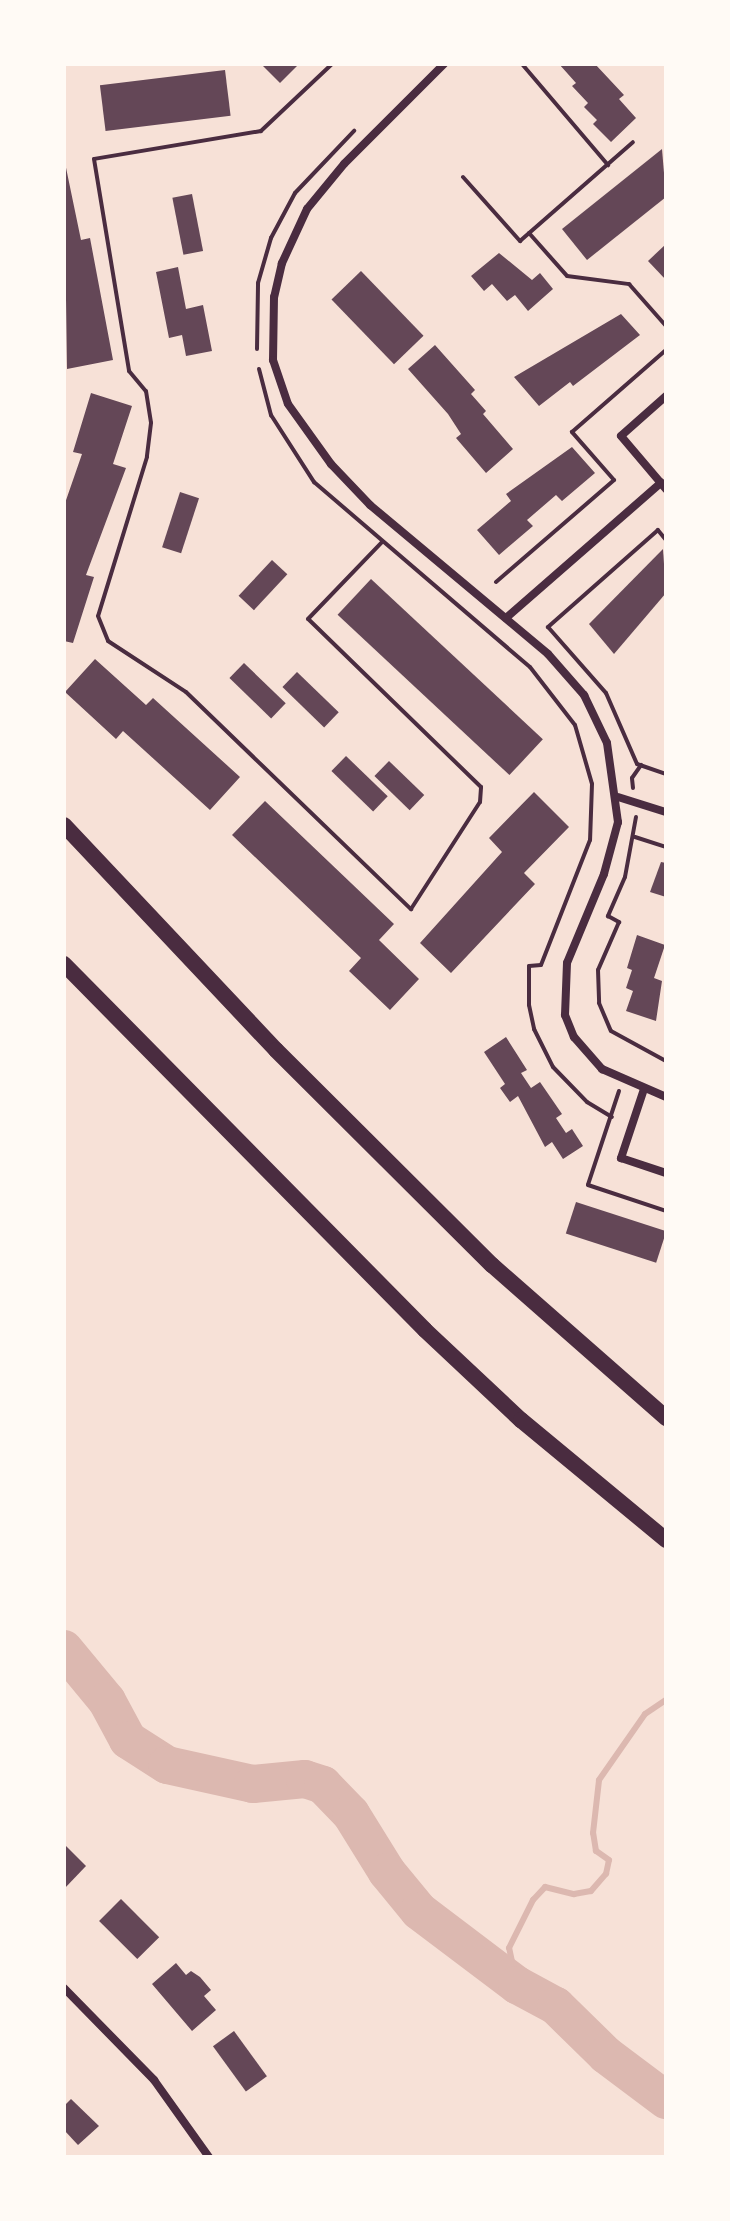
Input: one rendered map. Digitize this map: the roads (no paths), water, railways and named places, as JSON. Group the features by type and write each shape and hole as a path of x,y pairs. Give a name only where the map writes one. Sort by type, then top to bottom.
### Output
{"main road":[{"path":"64,825 276,1050 481,1254 666,1418"},
{"path":"64,964 425,1330 521,1420 666,1540"}],"street":[{"path":"444,64 344,164 307,209 282,263 274,297 273,360 288,404 331,464 370,505 569,674 584,695 607,743 618,797 613,847 567,963 565,1015 574,1037 594,1061 620,1081 666,1097"},
{"path":"506,618 663,486 621,436 666,396"},
{"path":"618,797 666,812"},
{"path":"644,1089 621,1158 666,1173"},
{"path":"64,1988 154,2080 209,2157"}],"waterway":[{"path":"64,1649 107,1701 128,1740 167,1765 253,1784 305,1779 323,1785 351,1814 387,1872 419,1911 517,1985 556,2006 606,2055 666,2100"},
{"path":"517,1985 509,1948 533,1900 545,1887 574,1894 591,1891 606,1874 609,1860 596,1851 593,1833 599,1780 645,1714 666,1700"}]}
